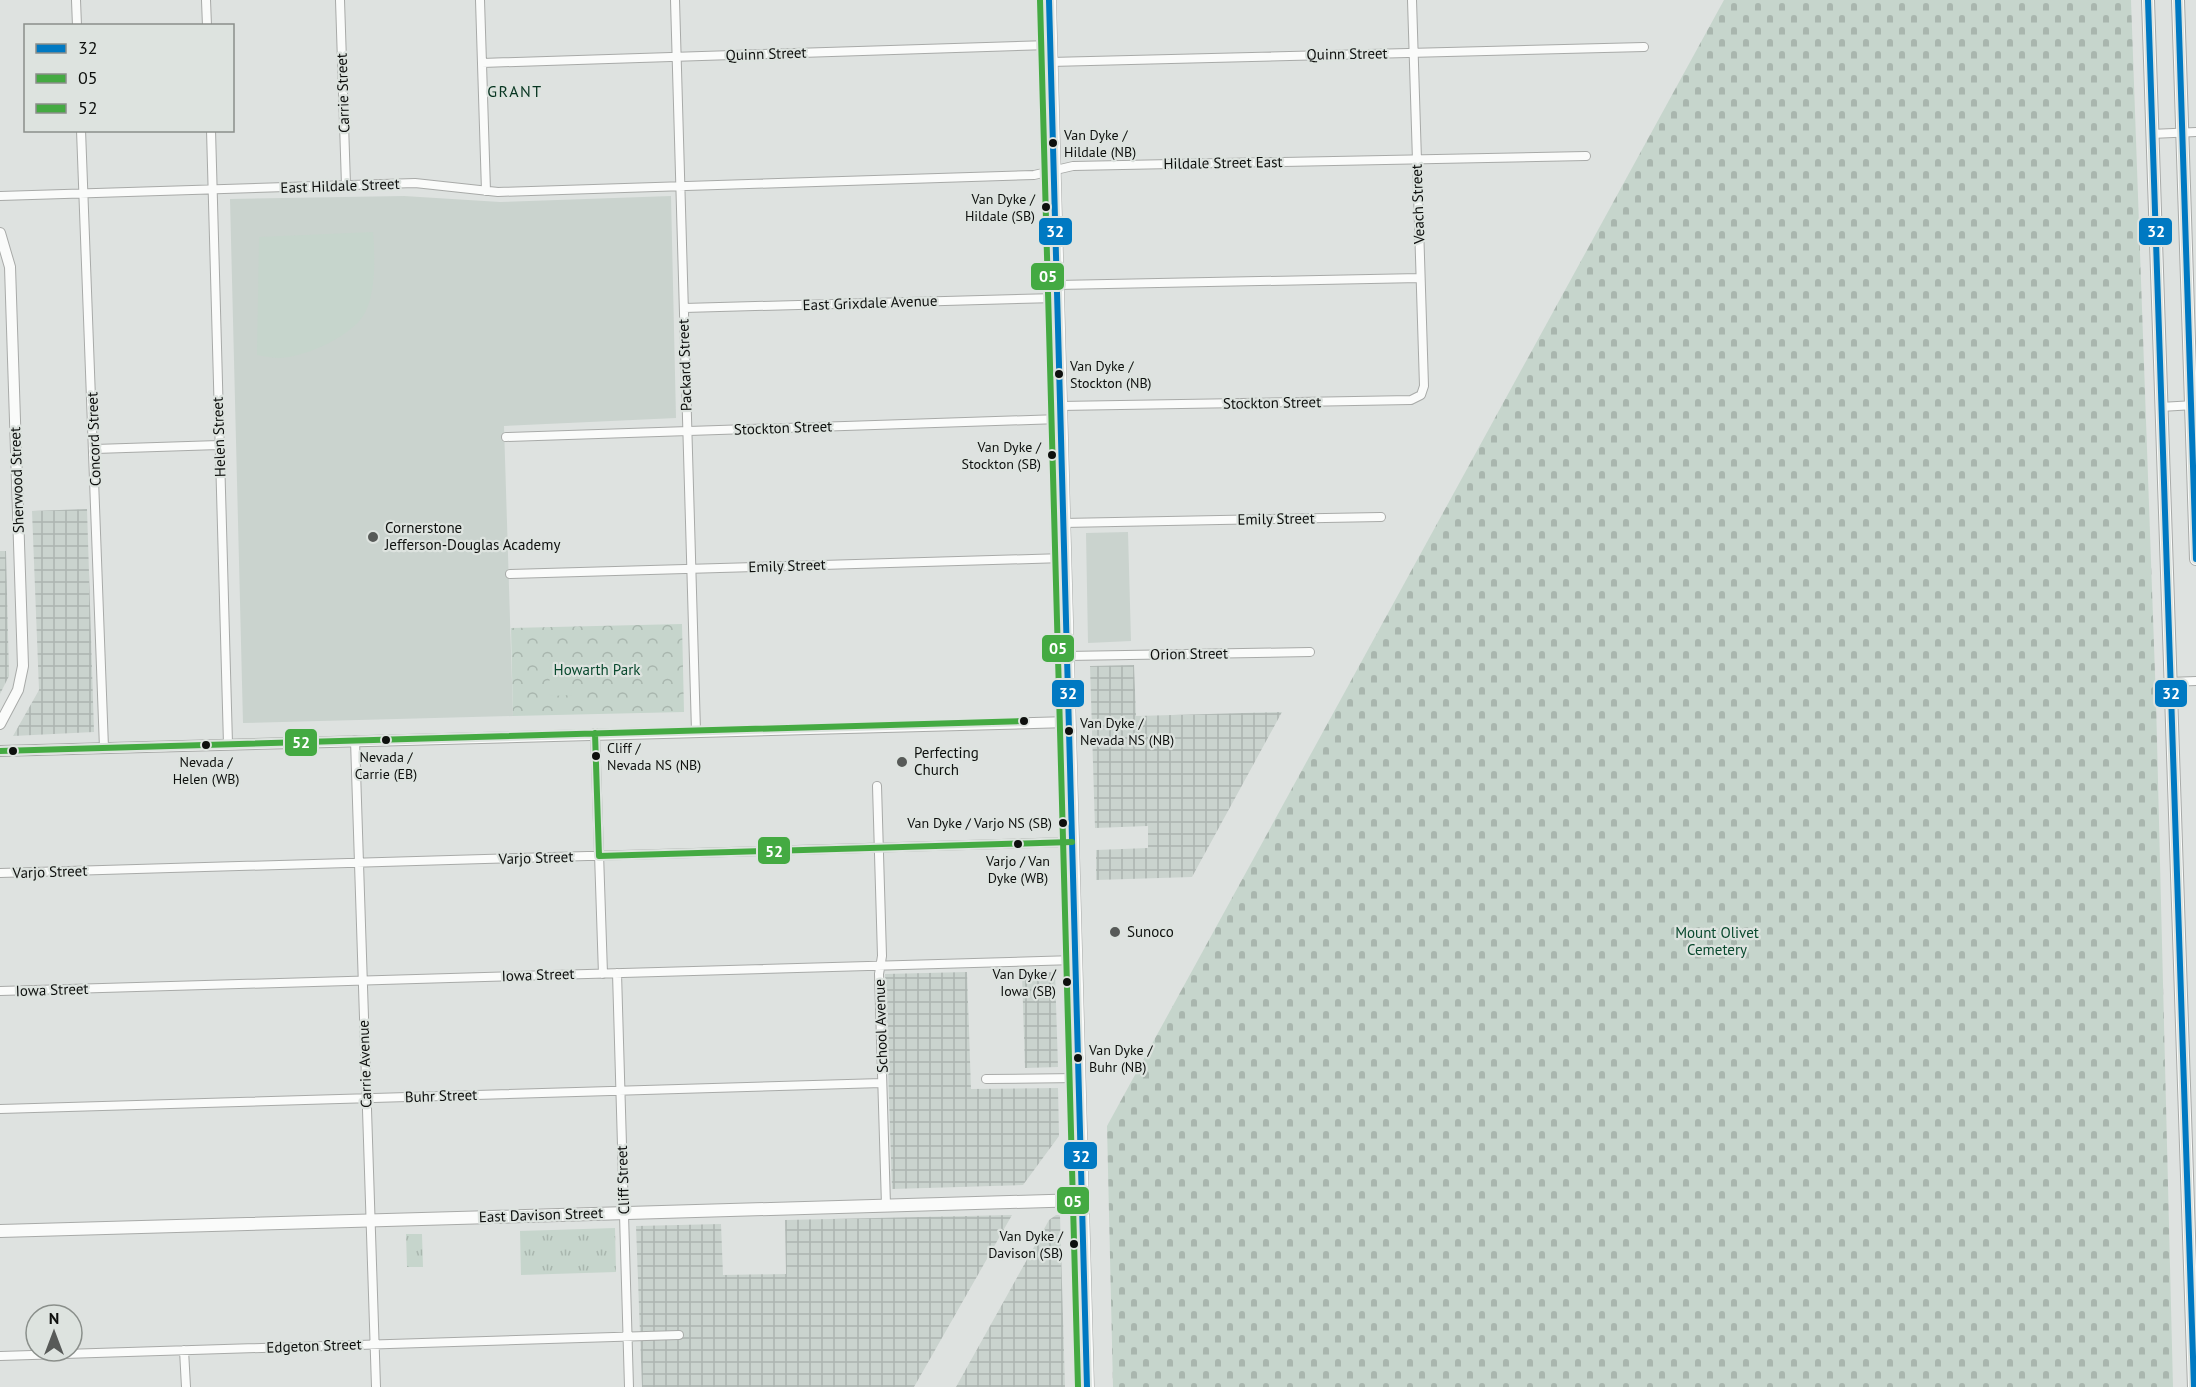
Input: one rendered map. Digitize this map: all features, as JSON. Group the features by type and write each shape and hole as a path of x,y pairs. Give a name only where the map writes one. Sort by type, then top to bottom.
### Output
{"main road":[{"path":"1049,0 1087,1387"},
{"path":"2148,0 2169,682 2187,1103 2194,1387"},
{"path":"2178,0 2194,405 2196,559"},
{"name":"East Davison Street","path":"0,1231 1082,1200"}],"street":[{"path":"76,0 77,24"},
{"path":"206,0 207,24"},
{"name":"Carrie Street","path":"340,0 346,185"},
{"path":"480,0 486,191"},
{"name":"Packard Street","path":"675,0 696,731"},
{"name":"Veach Street","path":"1411,400 1421,395 1424,386 1412,0"},
{"name":"Quinn Street","path":"482,63 1050,45"},
{"name":"Quinn Street","path":"1050,62 1644,47"},
{"name":"Concord Street","path":"81,132 95,449 104,748"},
{"name":"Helen Street","path":"211,132 228,744"},
{"path":"2151,134 2196,132"},
{"name":"Hildale Street East","path":"680,186 1034,175 1073,166 1586,156"},
{"name":"East Hildale Street","path":"0,196 415,183 486,191 680,186"},
{"name":"Sherwood Street","path":"0,233 10,267 23,666 18,690 0,724"},
{"name":"East Grixdale Avenue","path":"684,308 1420,278"},
{"name":"Stockton Street","path":"506,436 687,430 1060,412 1411,400"},
{"path":"2160,406 2194,405"},
{"path":"95,449 219,446"},
{"name":"Emily Street","path":"1063,524 1381,517"},
{"name":"Emily Street","path":"510,574 1064,558"},
{"name":"Orion Street","path":"1067,656 1310,652"},
{"path":"2169,682 2196,681"},
{"path":"0,751 595,733 1069,722"},
{"path":"595,733 603,974"},
{"name":"Carrie Avenue","path":"355,740 376,1387"},
{"name":"School Avenue","path":"877,786 886,1205"},
{"name":"Varjo Street","path":"0,873 1072,842"},
{"name":"Iowa Street","path":"0,991 1075,960"},
{"name":"Cliff Street","path":"617,973 629,1387"},
{"path":"986,1079 1079,1078"},
{"name":"Buhr Street","path":"0,1109 882,1083"},
{"name":"Edgeton Street","path":"0,1356 679,1335"},
{"path":"184,1350 186,1387"}],"shaded area":[{"name":"Cornerstone Jefferson-Douglas Academy","path":"404,196 500,202 671,196 676,418 504,426 513,716 243,723 230,199"},
{"path":"87,509 94,732 13,736 39,690 32,511"},
{"path":"1128,532 1131,641 1088,643 1086,533"},
{"path":"0,551 6,551 9,676 0,694"},
{"path":"1134,665 1136,716 1282,712 1192,877 1096,880 1096,850 1148,848 1148,826 1095,828 1090,666"},
{"path":"967,972 971,1089 1058,1088 1059,1136 1023,1185 892,1189 885,974"},
{"path":"1055,972 1058,1067 1025,1068 1022,973"},
{"path":"1012,1215 914,1387 642,1387 636,1226 721,1224 723,1275 786,1274 785,1220"},
{"path":"1060,1215 1065,1387 956,1387 1049,1220"}],"green space":[{"name":"Mount Olivet Cemetery","path":"1724,0 2131,0 2156,701 2173,1387 1113,1387 1107,1126"},
{"path":"373,232 373,283 366,311 360,320 341,336 303,354 280,358 257,355 259,237"},
{"name":"Howarth Park","path":"682,624 684,712 513,716 511,628"},
{"path":"570,660 572,695 550,696 549,661"},
{"path":"615,1228 616,1272 521,1275 520,1231"},
{"path":"406,1234 422,1234 423,1267 407,1267"}],"transit line":[{"name":"05","path":"1040,0 1078,1387"},
{"name":"32","path":"1049,0 1087,1387"},
{"name":"32","path":"2148,0 2194,1387"},
{"name":"32","path":"2178,0 2196,559"},
{"name":"52","path":"0,751 1024,721"},
{"name":"52","path":"595,733 599,856 1072,842"}],"place":[{"name":"Van Dyke / Hildale (NB)","path":"1053,143"},
{"name":"Van Dyke / Hildale (SB)","path":"1046,207"},
{"name":"Van Dyke / Stockton (NB)","path":"1059,374"},
{"name":"Van Dyke / Stockton (SB)","path":"1052,455"},
{"name":"Cornerstone Jefferson-Douglas Academy","path":"373,537"},
{"name":"Van Dyke / Nevada NS (NB)","path":"1069,731"},
{"name":"Nevada / Carrie (EB)","path":"386,740"},
{"name":"Nevada / Helen (WB)","path":"206,745"},
{"name":"Cliff / Nevada NS (NB)","path":"596,756"},
{"name":"Perfecting Church","path":"902,762"},
{"name":"Van Dyke / Varjo NS (SB)","path":"1063,823"},
{"name":"Varjo / Van Dyke (WB)","path":"1018,844"},
{"name":"Sunoco","path":"1115,932"},
{"name":"Van Dyke / Iowa (SB)","path":"1067,982"},
{"name":"Van Dyke / Buhr (NB)","path":"1078,1058"},
{"name":"Van Dyke / Davison (SB)","path":"1074,1244"}],"district":[{"name":"GRANT","path":"515,91"}]}
